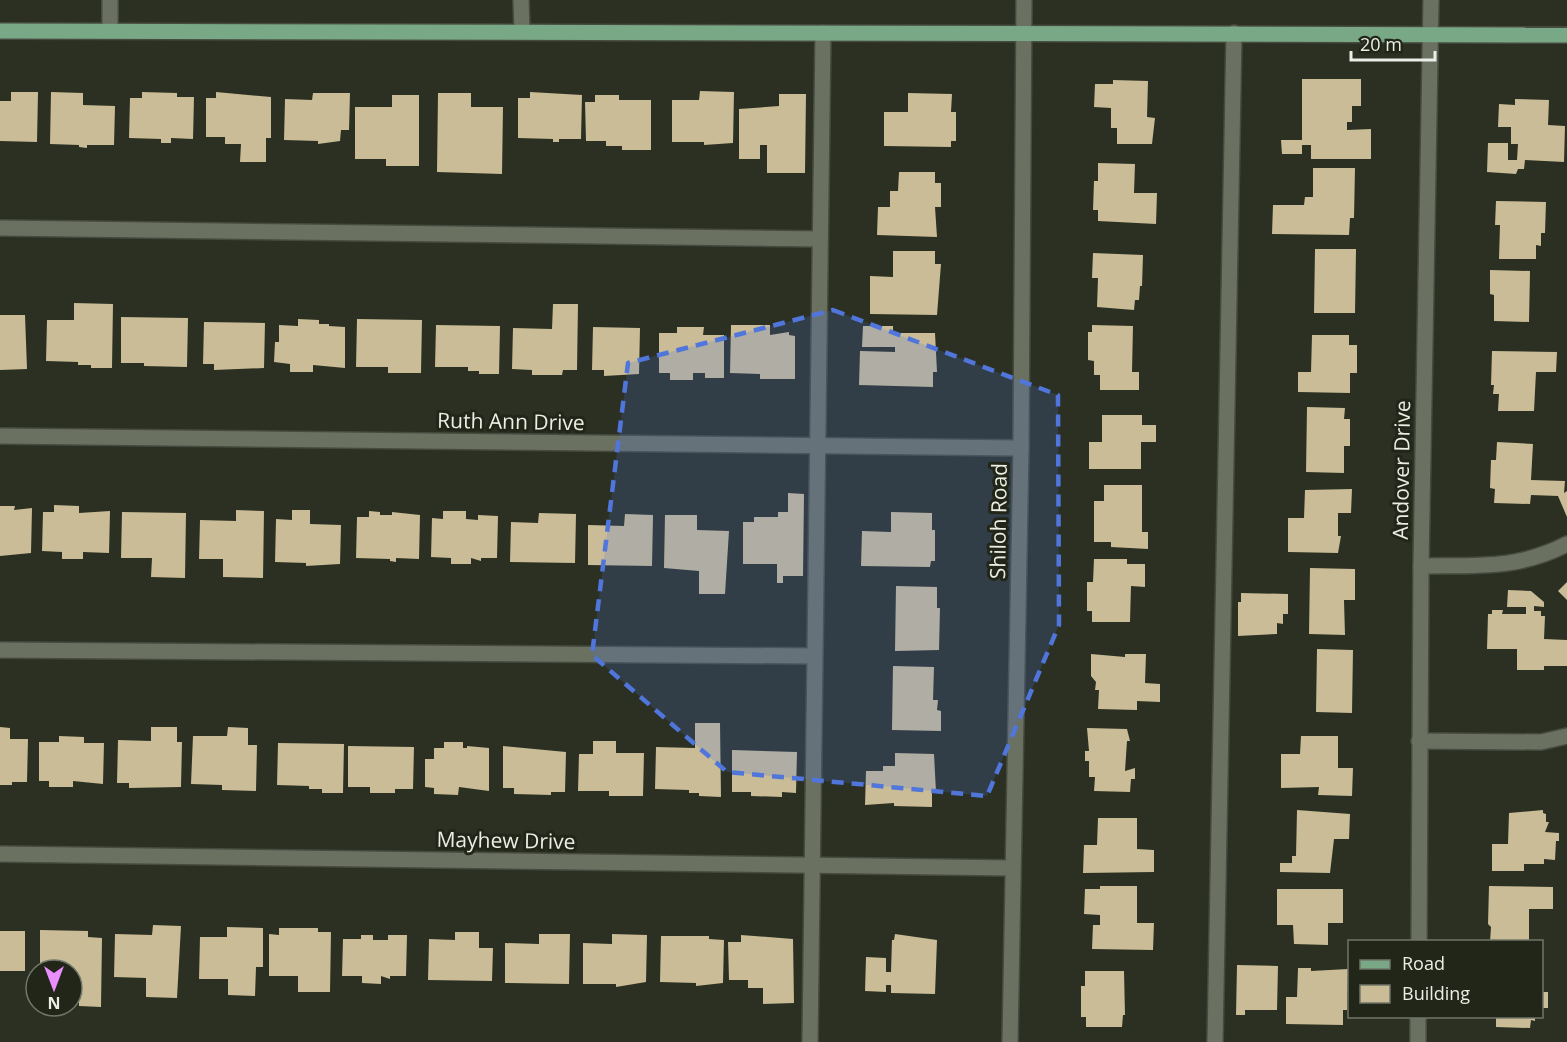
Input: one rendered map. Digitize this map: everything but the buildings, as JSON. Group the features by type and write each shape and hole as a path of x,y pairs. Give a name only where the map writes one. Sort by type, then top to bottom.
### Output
{"main road":[{"path":"0,31 1567,35"}],"street":[{"path":"110,0 110,31"},
{"path":"521,0 522,31"},
{"name":"Shiloh Road","path":"1010,1042 1022,448 1024,0"},
{"name":"Andover Drive","path":"1419,940 1421,566 1431,0"},
{"path":"810,1042 823,33"},
{"path":"1215,1042 1234,33"},
{"path":"0,228 820,240"},
{"name":"Ruth Ann Drive","path":"0,436 1022,448"},
{"path":"1421,566 1507,565 1546,555 1567,544"},
{"path":"0,650 814,656"},
{"path":"1419,741 1541,742 1567,736"},
{"name":"Mayhew Drive","path":"0,854 1012,868"},
{"path":"1418,1018 1418,1042"}],"highlighted area":[{"path":"833,310 1058,395 1059,625 987,796 727,772 592,655 628,363"}]}
